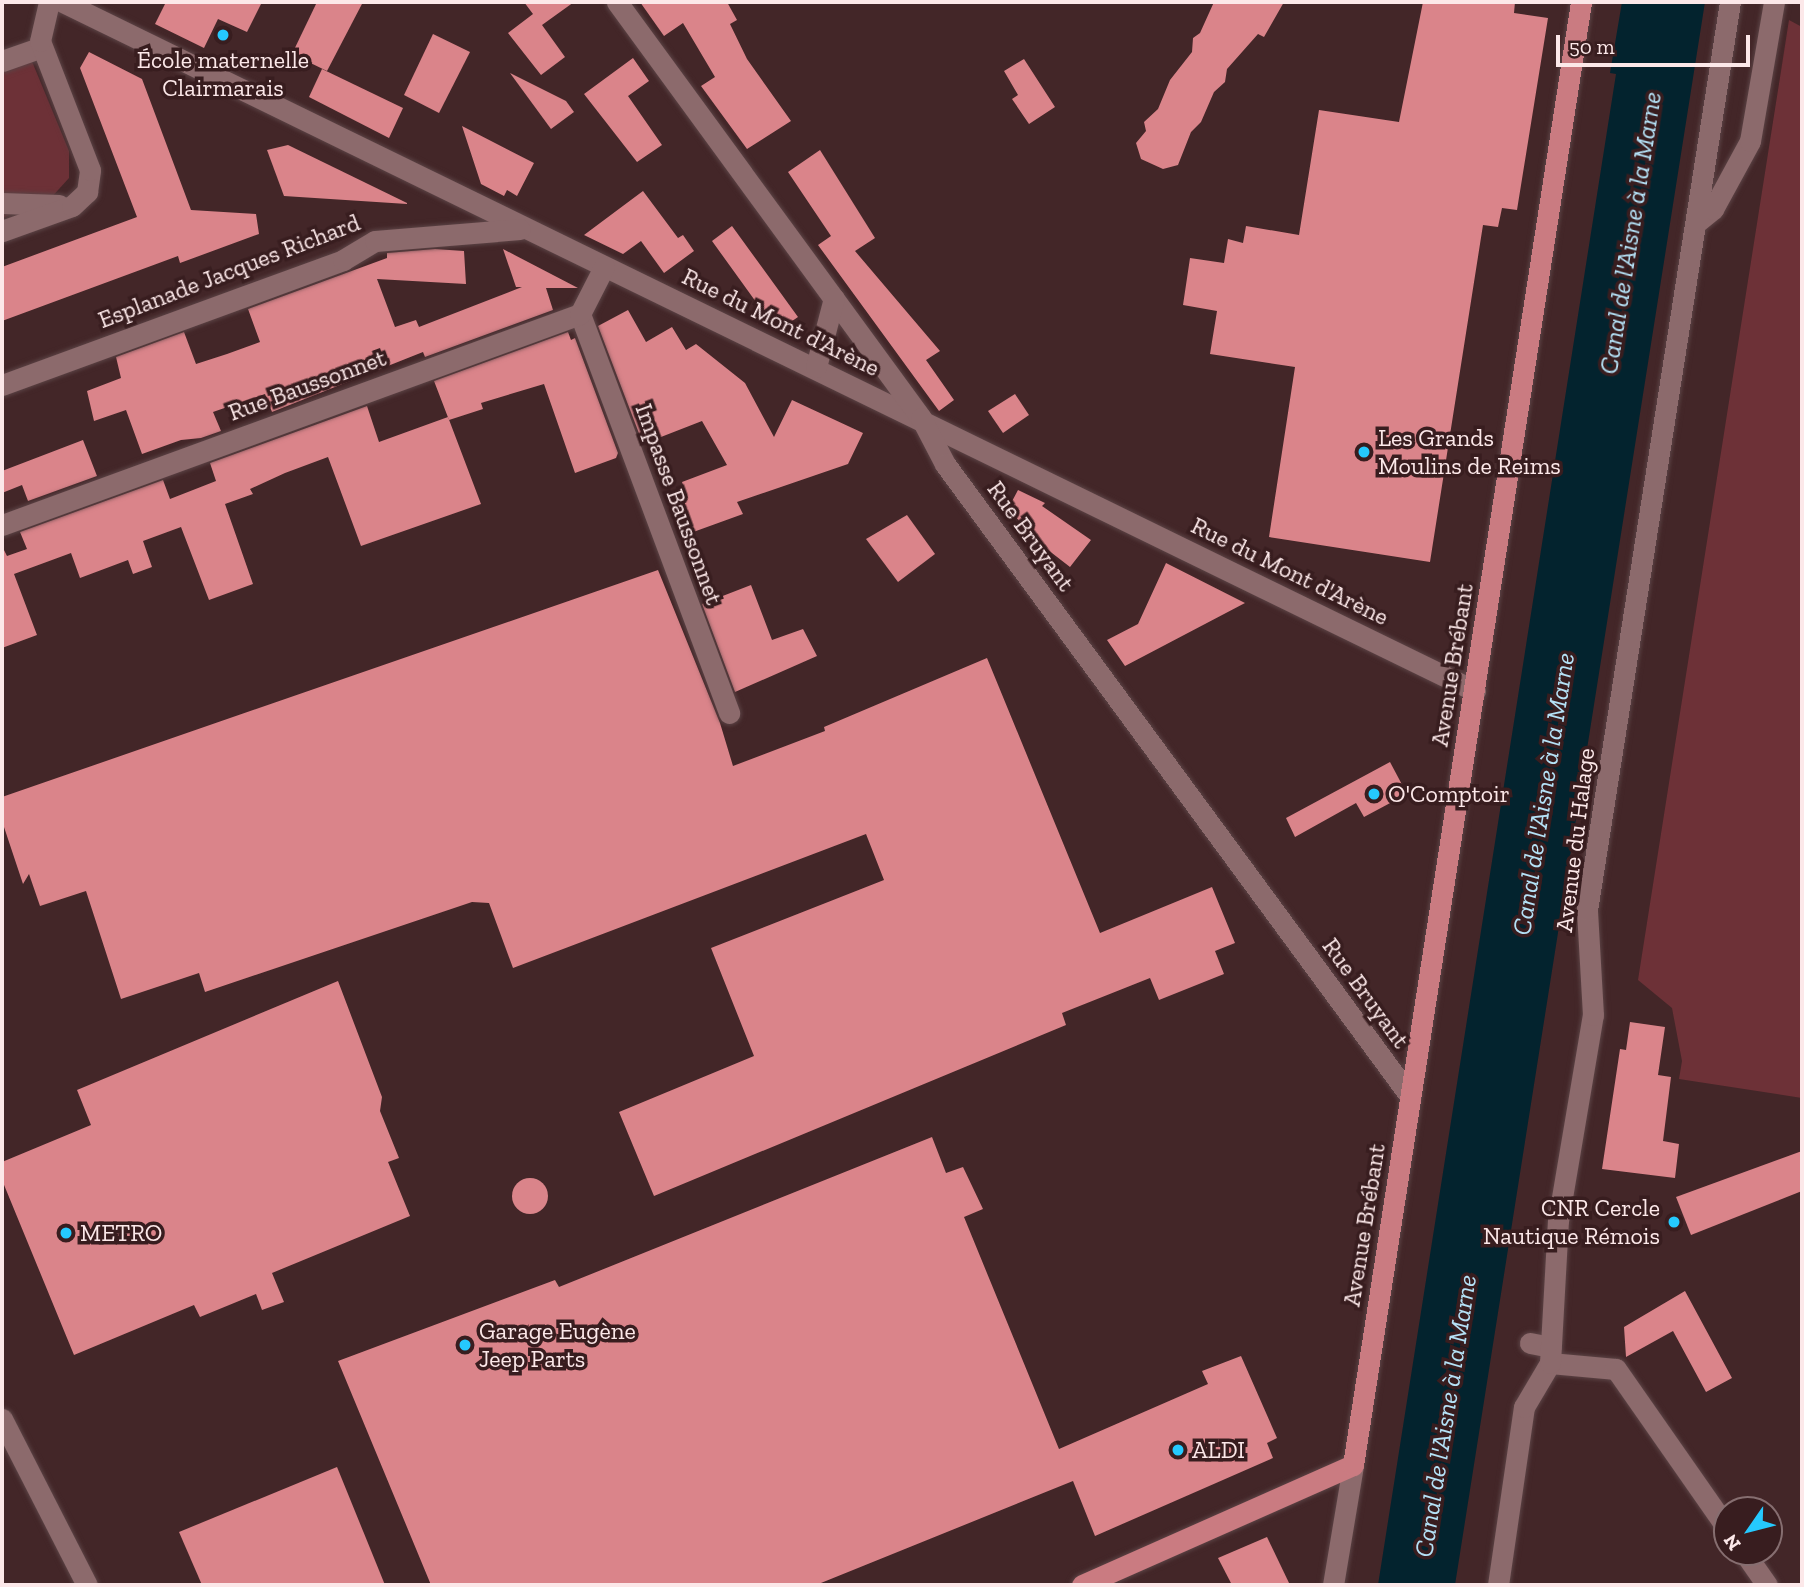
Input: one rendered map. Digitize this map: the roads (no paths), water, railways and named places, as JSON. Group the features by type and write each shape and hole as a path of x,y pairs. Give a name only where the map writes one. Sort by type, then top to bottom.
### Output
{"main road":[{"name":"Avenue Brébant","path":"1353,1465 1581,2"},
{"path":"1082,1585 1353,1465"}],"street":[{"path":"2,231 72,206 87,192 90,170 43,47 49,2"},
{"name":"Rue du Mont d'Arène","path":"63,2 522,229 816,367 1475,691"},
{"name":"Rue Bruyant","path":"617,2 921,418 945,464 1410,1096"},
{"name":"Avenue du Halage","path":"1498,1585 1524,1407 1550,1355 1548,1278 1592,1015 1587,910 1730,2"},
{"path":"1697,222 1713,209 1749,141 1774,2"},
{"path":"2,61 43,47"},
{"path":"2,203 72,206"},
{"name":"Esplanade Jacques Richard","path":"2,386 343,260 375,241 522,229"},
{"path":"580,314 604,267"},
{"path":"816,367 834,298"},
{"name":"Rue Baussonnet","path":"2,524 580,314"},
{"name":"Impasse Baussonnet","path":"580,314 729,713"},
{"path":"1530,1343 1550,1355 1616,1369 1713,1508"},
{"path":"2,1419 87,1585"},
{"name":"Avenue Brébant","path":"1333,1585 1353,1465"},
{"path":"1754,1566 1767,1585"}],"water":[{"name":"Canal de l'Aisne à la Marne","path":"1622,2 1705,2 1455,1585 1378,1585 1616,74 1610,73"}],"place":[{"name":"École maternelle Clairmarais","path":"223,35"},
{"name":"Les Grands Moulins de Reims","path":"1364,452"},
{"name":"O'Comptoir","path":"1374,794"},
{"name":"CNR Cercle Nautique Rémois","path":"1674,1222"},
{"name":"METRO","path":"66,1233"},
{"name":"Garage Eugène Jeep Parts","path":"465,1345"},
{"name":"ALDI","path":"1178,1450"}]}
